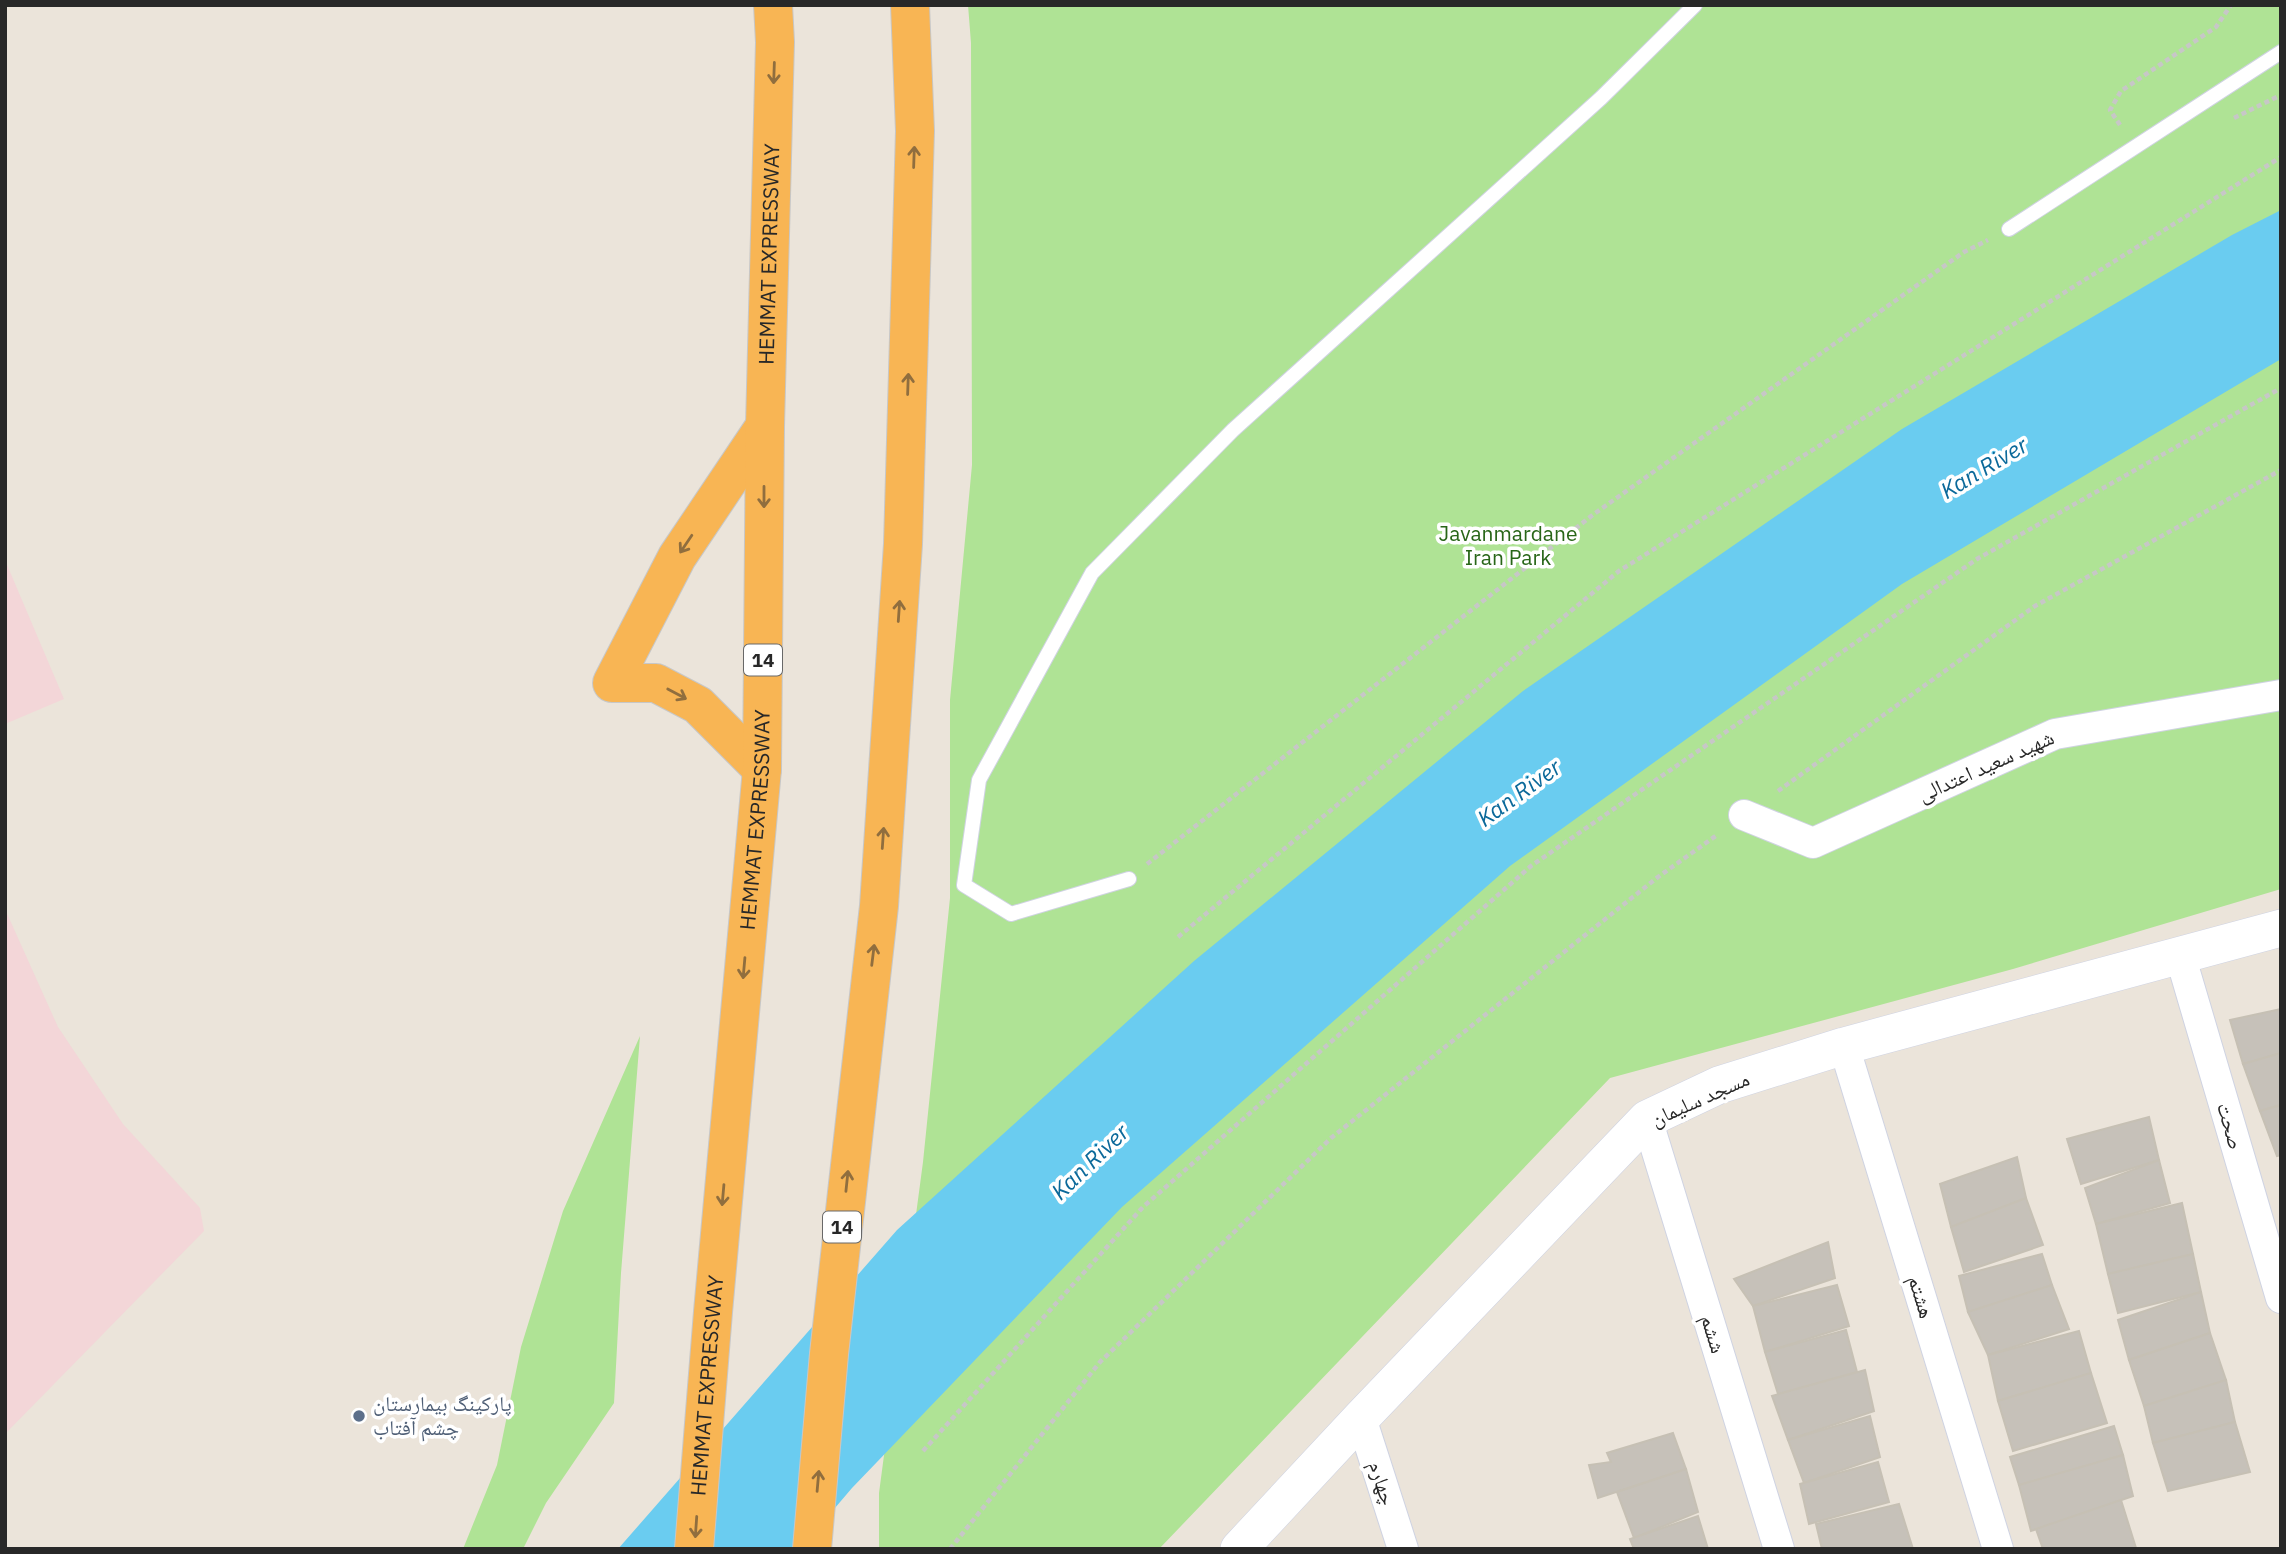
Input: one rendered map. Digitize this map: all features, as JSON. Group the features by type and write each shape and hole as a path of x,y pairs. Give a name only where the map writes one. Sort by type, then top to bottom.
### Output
{"highway":[{"name":"HEMMAT EXPRESSWAY","path":"694,1549 762,769 765,426 775,42 773,5"},
{"name":"14","path":"812,1549 840,1249 879,906 903,544 915,131 910,5"},
{"path":"762,769 698,705 656,683 612,683 677,557 765,426"}],"street":[{"name":"شهید سعید اعتدالی","path":"1744,815 1813,843 2055,734 2281,695"},
{"name":"مسجد سلیمان","path":"1239,1549 1647,1119 1719,1085 1844,1046 2281,928"},
{"name":"صحت","path":"2180,955 2281,1298"},
{"name":"هشتم","path":"1844,1046 1998,1549"},
{"name":"ششم","path":"1647,1119 1779,1549"},
{"name":"چهارم","path":"1361,1418 1403,1549"}],"lane":[{"path":"1129,879 1011,914 964,885 979,780 1092,573 1233,430 1601,98 1695,5"},
{"path":"2010,229 2281,52"}],"path":[{"path":"2135,147 2109,110 2121,91 2216,27 2231,5"},
{"path":"2231,119 2281,95"},
{"path":"1178,937 1619,571 2281,157"},
{"path":"1129,879 1594,514 1964,252 2010,229"},
{"path":"923,1451 1143,1207 1531,866 1977,559 2281,388"},
{"path":"950,1549 1100,1362 1331,1138 1658,877 2035,606 2281,470"}],"shaded area":[{"path":"5,560 64,699 5,724"},
{"path":"5,909 58,1027 123,1124 200,1208 204,1231 5,1434"}],"green space":[{"name":"Javanmardane Iran Park","path":"968,5 2281,5 2281,889 2013,969 1610,1078 1159,1549 879,1549 879,1493 923,1162 950,898 950,700 972,465 971,43"},
{"path":"640,1036 621,1273 614,1403 546,1503 523,1549 463,1549 497,1465 521,1347 563,1211"}],"water":[{"name":"Kan River","path":"2281,210 2281,359 1902,584 1510,866 1122,1207 852,1488 800,1549 618,1549 897,1230 1194,961 1523,691 1902,429 2232,235"}],"building":[{"path":"2281,1009 2281,1053 2243,1064 2230,1020"},
{"path":"2281,1053 2281,1105 2260,1111 2243,1064"},
{"path":"2281,1105 2281,1155 2277,1156 2260,1111"},
{"path":"2149,1117 2159,1160 2081,1184 2067,1139"},
{"path":"2017,1157 2026,1198 1951,1227 1940,1184"},
{"path":"2159,1160 2170,1203 2096,1224 2085,1188"},
{"path":"2026,1198 2043,1245 1964,1272 1951,1227"},
{"path":"2182,1203 2193,1254 2108,1274 2096,1224"},
{"path":"1828,1242 1835,1278 1753,1306 1734,1279"},
{"path":"2042,1254 2052,1285 1968,1312 1959,1276"},
{"path":"2193,1254 2201,1292 2118,1313 2108,1274"},
{"path":"1837,1285 1849,1326 1765,1352 1753,1306"},
{"path":"2052,1285 2069,1329 1988,1355 1968,1312"},
{"path":"2201,1292 2210,1333 2129,1360 2118,1320"},
{"path":"1846,1330 1857,1372 1778,1394 1765,1352"},
{"path":"2079,1331 2091,1373 1998,1401 1988,1355"},
{"path":"2210,1333 2226,1380 2144,1406 2129,1360"},
{"path":"1865,1370 1874,1411 1788,1440 1772,1396"},
{"path":"2091,1373 2107,1423 2013,1451 1998,1401"},
{"path":"2226,1380 2235,1422 2153,1443 2144,1406"},
{"path":"1870,1416 1880,1457 1804,1483 1788,1440"},
{"path":"2235,1422 2250,1472 2168,1491 2153,1443"},
{"path":"2114,1426 2123,1455 2019,1485 2010,1457"},
{"path":"1673,1433 1686,1469 1598,1498 1589,1465 1611,1462 1607,1453"},
{"path":"2123,1455 2133,1496 2031,1531 2019,1485"},
{"path":"1878,1462 1889,1502 1809,1524 1800,1484"},
{"path":"1686,1469 1698,1512 1634,1538 1617,1492"},
{"path":"2121,1500 2136,1548 2043,1549 2036,1529"},
{"path":"1899,1504 1913,1549 1822,1549 1816,1524"},
{"path":"1698,1516 1708,1549 1634,1549 1630,1539"}],"place":[{"name":"پاركينگ بيمارستان چشم آفتاب","path":"359,1416"}]}
